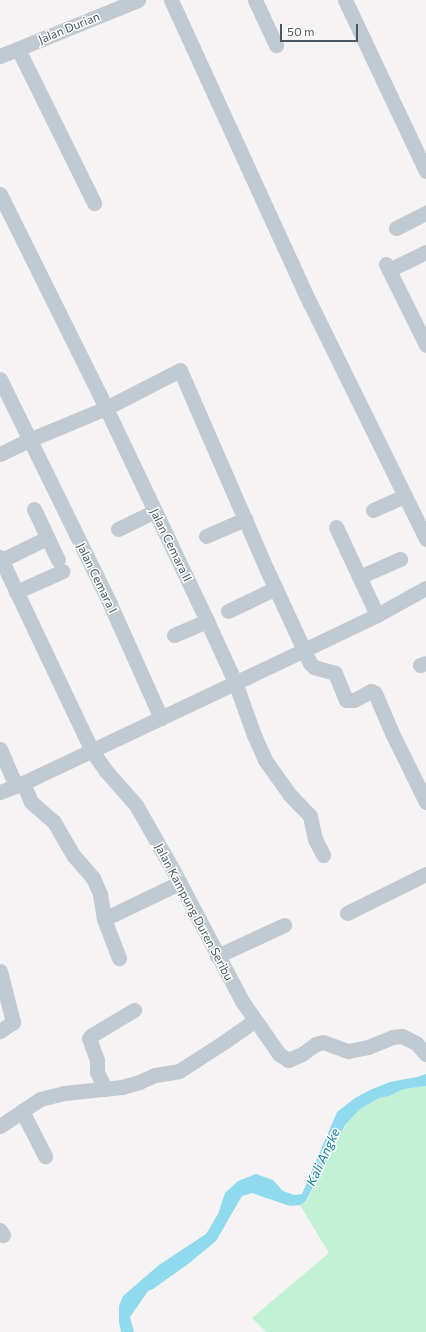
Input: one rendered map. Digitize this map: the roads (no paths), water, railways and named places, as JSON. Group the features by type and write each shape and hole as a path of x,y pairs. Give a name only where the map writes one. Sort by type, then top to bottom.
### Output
{"street":[{"name":"Jalan Durian","path":"0,56 138,0"},
{"path":"171,0 310,303 426,539"},
{"path":"255,0 276,45"},
{"path":"345,0 426,169"},
{"path":"18,48 94,203"},
{"name":"Jalan Cemara II","path":"0,194 106,408 207,621 235,682 265,760 290,795 310,816 315,839 323,855"},
{"path":"396,228 426,213"},
{"path":"426,252 388,267 426,345"},
{"path":"0,454 29,440 106,408 180,370 304,650 314,667 335,673 346,700 354,700 371,691 375,693 394,738 426,802"},
{"name":"Jalan Cemara I","path":"0,379 110,604 161,718"},
{"path":"373,510 405,496"},
{"path":"16,592 60,566 34,509"},
{"path":"118,529 155,511"},
{"path":"206,536 245,519"},
{"path":"336,527 377,615"},
{"path":"1,558 47,538"},
{"name":"Jalan Kampung Duren Seribu","path":"1,558 92,750 106,771 136,805 242,1001 279,1054 288,1060 302,1054 316,1044 329,1043 340,1050 348,1051 368,1047 393,1037 402,1036 416,1043 426,1054"},
{"path":"359,577 400,559"},
{"path":"228,611 276,588"},
{"path":"0,792 20,785 304,650 377,615 426,588"},
{"path":"174,635 207,621"},
{"path":"0,749 31,802 54,822 74,856 93,878 100,894 104,919 119,958"},
{"path":"347,913 426,874"},
{"path":"104,919 178,883"},
{"path":"218,956 284,925"},
{"path":"0,971 13,1022 0,1031"},
{"path":"105,1089 97,1072 97,1060 90,1038 92,1035 134,1010"},
{"path":"1,1125 40,1099 64,1093 105,1089 139,1082 155,1075 178,1071 224,1042 255,1020"},
{"path":"22,1112 45,1156"}],"water":[{"name":"Kali Angke","path":"426,1074 426,1086 404,1089 389,1096 379,1098 360,1109 345,1125 306,1201 300,1205 290,1206 252,1193 242,1196 216,1241 188,1264 148,1291 130,1317 134,1332 121,1332 119,1322 119,1306 123,1296 159,1265 206,1234 218,1214 225,1193 238,1181 256,1174 273,1180 283,1191 294,1195 302,1194 337,1112 355,1098 370,1090 390,1082"}]}
